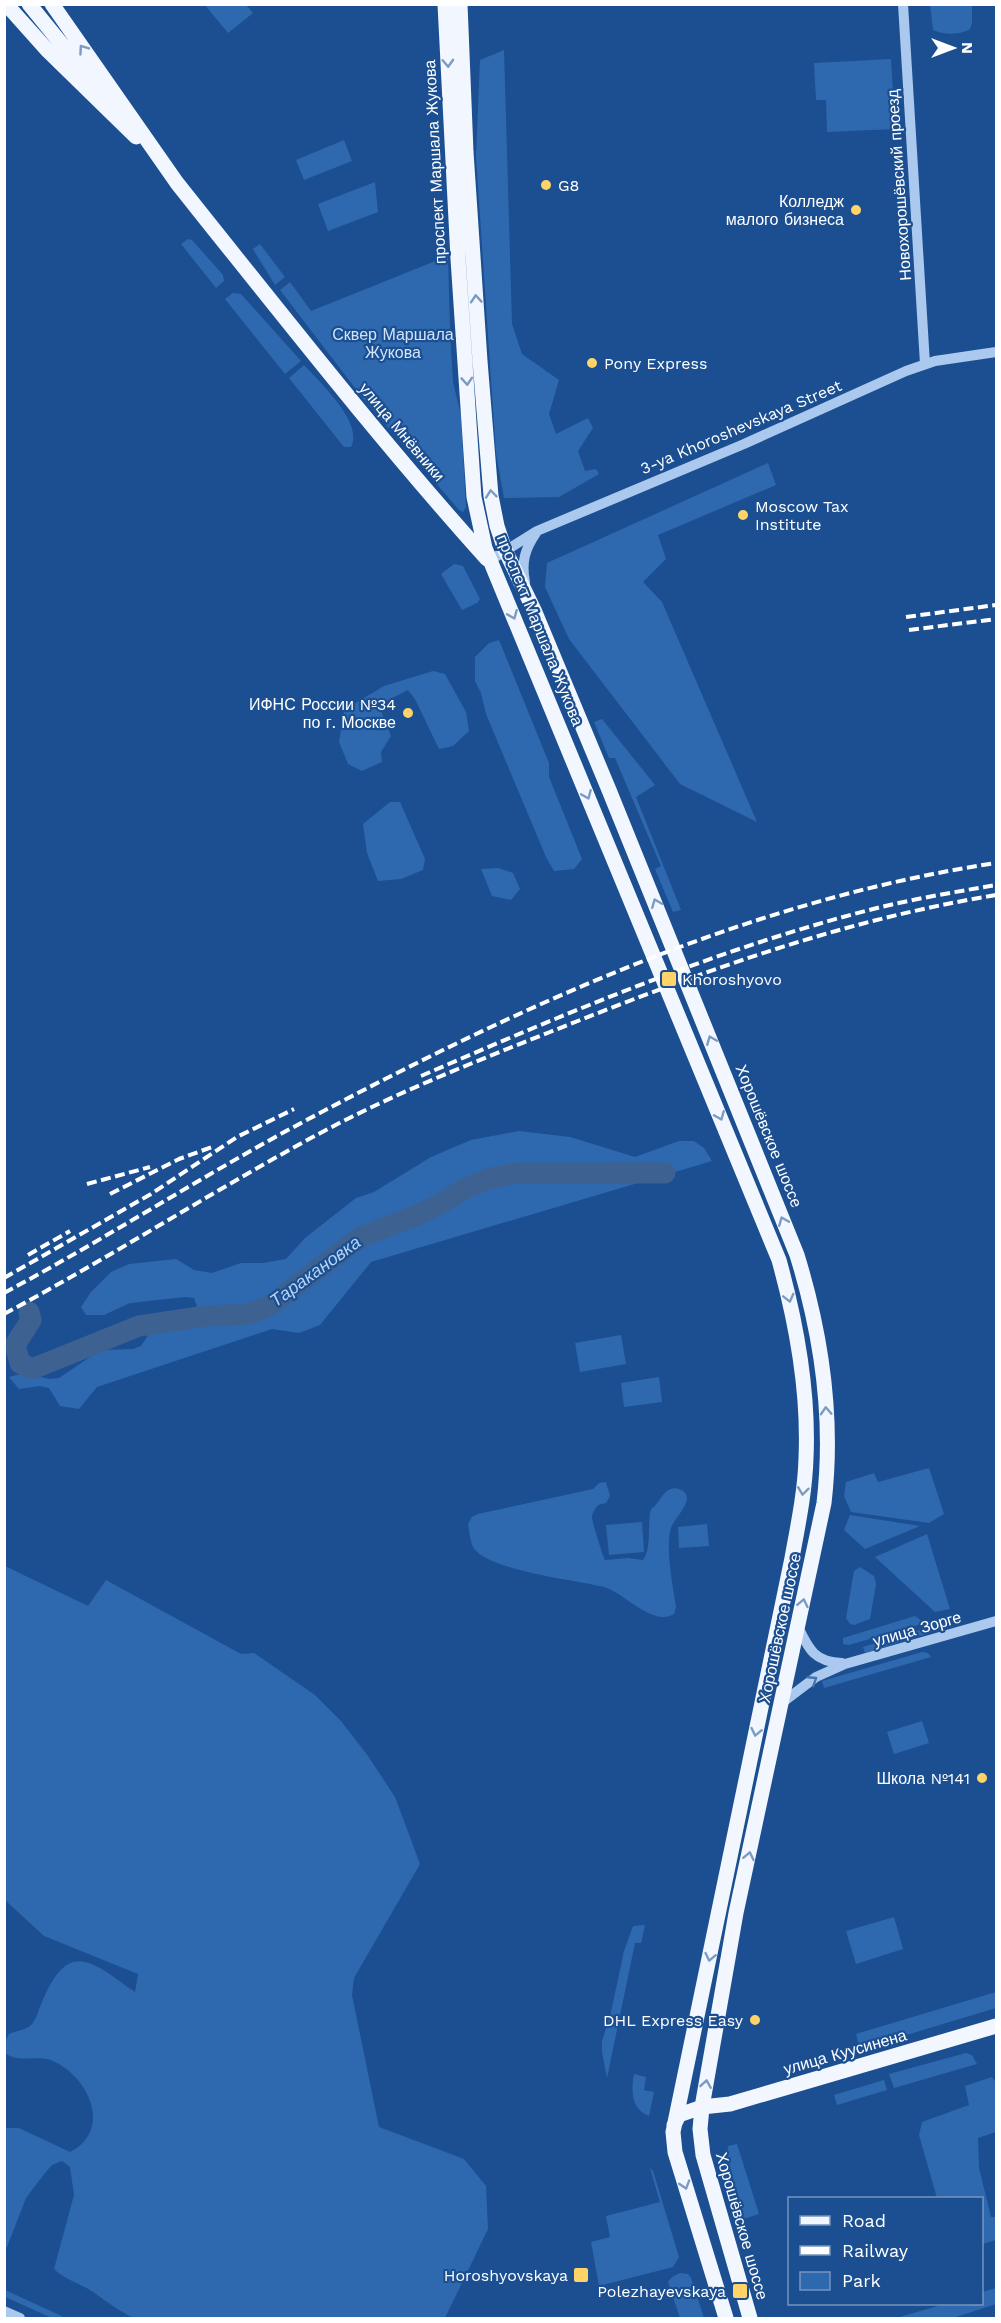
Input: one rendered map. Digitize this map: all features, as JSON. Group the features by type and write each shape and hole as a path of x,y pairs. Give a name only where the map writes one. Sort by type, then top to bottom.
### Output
{"main road":[{"name":"улица Мнёвники","path":"6,4 63,66 141,142"},
{"name":"улица Мнёвники","path":"29,4 445,512 489,561"},
{"name":"улица Мнёвники","path":"52,4 177,183"},
{"name":"проспект Маршала Жукова","path":"445,4 457,248 474,497 482,534 489,561 658,965"},
{"name":"проспект Маршала Жукова","path":"460,4 466,152 493,510 505,550 527,594 678,958"},
{"path":"445,512 455,517 467,517 471,514 474,497"},
{"path":"445,512 505,550"},
{"name":"Хорошёвское шоссе","path":"678,958 797,1255 817,1333 825,1385 828,1461 824,1503 736,1913 700,2129 703,2155 750,2319"},
{"name":"Хорошёвское шоссе","path":"658,965 779,1260 800,1348 804,1387 806,1437 802,1496 792,1558 674,2128 675,2152 726,2319"},
{"name":"улица Куусинена","path":"702,2107 730,2104 996,2026"},
{"path":"685,2070 685,2095 692,2104 702,2107"},
{"path":"674,2128 680,2115 702,2107"}],"street":[{"name":"Новохорошёвский проезд","path":"903,4 925,364"},
{"name":"3-ya Khoroshevskaya Street","path":"489,561 537,531 925,364 996,352"},
{"path":"527,594 522,569 527,546 537,531"},
{"name":"улица Зорге","path":"783,1702 816,1677 845,1664 996,1622"},
{"path":"798,1628 811,1651 819,1659 845,1664"},
{"path":"4,2311 20,2319"}],"green space":[{"path":"205,5 246,5 253,13 228,33"},
{"path":"930,5 972,5 970,29 952,34 933,30"},
{"path":"504,50 512,324 522,354 559,380 549,414 556,434 588,418 593,428 578,451 585,471 596,469 599,474 559,497 504,498 496,453 476,157 480,60"},
{"path":"891,59 895,129 827,132 826,100 816,100 814,63"},
{"path":"344,140 352,161 304,180 296,160"},
{"path":"375,182 378,212 328,231 318,204"},
{"path":"188,239 192,240 223,275 224,281 216,288 181,244"},
{"path":"260,244 285,277 275,285 253,249"},
{"name":"Сквер Маршала Жукова","path":"448,256 453,382 461,416 466,507 463,512 362,397 280,290 290,282 311,311"},
{"path":"233,293 241,294 301,361 285,374 225,299"},
{"path":"304,365 346,415 353,437 351,447 344,447 289,378"},
{"path":"768,463 776,485 658,535 666,559 643,582 662,602 757,822 680,784 569,639 545,587 547,563"},
{"path":"454,564 463,566 480,599 477,603 462,610 441,574"},
{"path":"499,640 549,763 549,777 582,859 574,869 554,871 546,857 486,714 481,693 475,681 475,657 489,643"},
{"path":"433,671 445,674 466,712 469,731 453,746 439,749 415,699 408,690 385,702 381,711 391,736 381,752 382,762 362,771 348,764 339,742 344,710 384,686"},
{"path":"602,719 655,785 636,797 681,910 673,912 655,869 661,866 615,758 609,758 594,722"},
{"path":"390,802 400,802 425,859 423,870 401,879 378,881 367,853 363,824"},
{"path":"498,868 513,873 520,889 511,900 492,896 481,869"},
{"path":"519,1131 570,1137 635,1157 679,1141 694,1141 704,1148 712,1161 371,1262 320,1325 299,1333 272,1329 97,1387 79,1409 60,1406 49,1388 40,1386 19,1389 9,1377 24,1373 50,1379 59,1378 96,1353 141,1346 151,1331 188,1329 196,1324 197,1306 194,1298 185,1297 130,1303 104,1315 86,1315 81,1307 91,1292 111,1272 129,1264 176,1259 194,1270 212,1273 241,1263 263,1263 286,1259 305,1238 356,1198 374,1192 431,1157 471,1140"},
{"path":"621,1335 626,1364 580,1372 575,1343"},
{"path":"659,1377 662,1402 624,1407 621,1383"},
{"path":"929,1468 944,1514 929,1523 851,1512 844,1496 846,1482 874,1473 878,1482"},
{"path":"606,1482 610,1496 606,1503 598,1505 592,1518 605,1560 628,1558 643,1560 648,1543 651,1509 670,1489 679,1489 685,1493 687,1497 684,1508 673,1524 669,1536 670,1567 676,1607 674,1614 666,1617 648,1613 604,1587 513,1568 482,1555 473,1547 468,1524 472,1517 478,1514 593,1489 599,1483"},
{"path":"850,1515 920,1526 865,1549 844,1530"},
{"path":"642,1522 644,1552 609,1555 606,1525"},
{"path":"707,1524 709,1546 679,1548 678,1527"},
{"path":"927,1534 950,1609 935,1612 875,1557"},
{"path":"5,1566 88,1606 106,1580 241,1654 254,1653 315,1695 341,1721 395,1797 420,1864 354,1978 352,1995 379,2127 464,2159 486,2186 488,2229 445,2318 133,2318 54,2269 74,2195 70,2167 62,2161 52,2165 26,2198 5,2248 5,2128 19,2128 70,2152 83,2142 91,2131 93,2118 86,2091 66,2069 47,2059 22,2059 10,2056 5,2053 5,2042 9,2034 32,2024 52,1982 62,1969 72,1962 82,1961 94,1965 135,1992 138,1974 44,1936 5,1900"},
{"path":"860,1567 874,1576 876,1584 870,1619 854,1625 850,1624 846,1618 854,1571"},
{"path":"915,1616 925,1623 849,1645 843,1644 843,1638"},
{"path":"930,1627 932,1632 865,1653 863,1647"},
{"path":"922,1652 928,1653 931,1657 824,1688 822,1681"},
{"path":"922,1721 929,1743 894,1754 887,1732"},
{"path":"894,1917 903,1949 856,1964 846,1931"},
{"path":"645,1925 641,1943 635,1943 607,2078 602,2041 611,2012 624,1951 633,1926"},
{"path":"996,1992 996,2008 860,2049 856,2034"},
{"path":"966,2053 972,2055 977,2064 894,2088 889,2074"},
{"path":"634,2074 646,2077 644,2090 654,2092 649,2116 639,2109 634,2099"},
{"path":"992,2077 996,2083 996,2132 978,2138 979,2168 991,2217 996,2217 996,2240 983,2244 983,2197 937,2197 919,2135 922,2122 969,2105 965,2086"},
{"path":"884,2080 887,2090 837,2105 834,2095"},
{"path":"737,2144 759,2214 743,2219 727,2154 728,2146"},
{"path":"650,2168 653,2171 679,2257 673,2267 599,2286 591,2242 610,2237 606,2216 660,2202"},
{"path":"680,2273 688,2274 691,2278 704,2318 680,2318 668,2282"},
{"path":"996,2288 996,2304 953,2318 896,2318 942,2305 983,2305 983,2292"},
{"path":"5,2290 66,2318 52,2318 5,2297"}],"waterway":[{"name":"Таракановка","path":"29,1312 31,1320 15,1345 20,1363 32,1369 139,1326 206,1316 249,1314 271,1305 361,1237 415,1216 466,1188 491,1178 518,1173 665,1173"}],"railway":[{"path":"906,617 996,605"},
{"path":"909,630 996,619"},
{"path":"4,1293 318,1114 398,1072 563,994 732,928 907,879 996,863"},
{"path":"421,1076 581,1008 743,948 872,909 996,885"},
{"path":"4,1314 285,1152 353,1116 436,1078 660,989 769,951 880,919 996,895"},
{"path":"4,1278 151,1194 237,1137 294,1109"},
{"path":"110,1194 179,1159 212,1147"},
{"path":"87,1184 150,1167"},
{"path":"28,1255 70,1231"}],"place":[{"name":"G8","path":"546,185"},
{"name":"Колледж малого бизнеса","path":"856,210"},
{"name":"Pony Express","path":"592,363"},
{"name":"Moscow Tax Institute","path":"743,515"},
{"name":"ИФНС России №34 по г. Москве","path":"408,713"},
{"name":"Khoroshyovo","path":"669,979"},
{"name":"Школа №141","path":"982,1778"},
{"name":"DHL Express Easy","path":"755,2020"},
{"name":"Horoshyovskaya","path":"581,2275"},
{"name":"Polezhayevskaya","path":"740,2291"}]}
